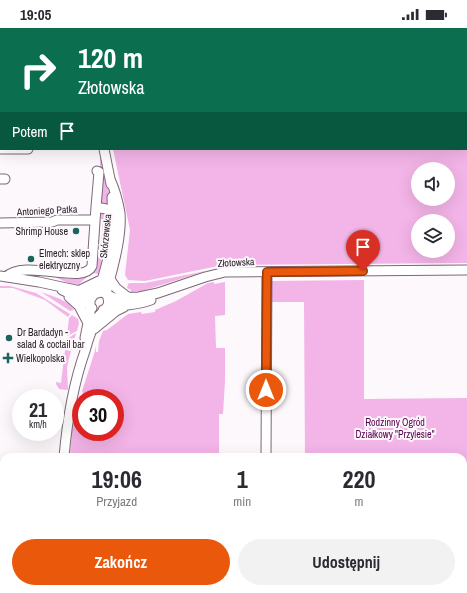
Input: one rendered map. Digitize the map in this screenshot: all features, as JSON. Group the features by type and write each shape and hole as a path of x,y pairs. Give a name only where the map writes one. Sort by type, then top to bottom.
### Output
{"street":[{"name":"Skórzewska","path":"104,150 116,211 106,279 106,295 108,304 104,310"},
{"path":"3,276 14,271 28,269 58,273 83,273 88,271 92,266 99,172 97,171"},
{"path":"96,207 116,211"},
{"name":"Antoniego Patka","path":"0,223 95,220"},
{"name":"Złotowska","path":"3,276 87,292 100,292 128,302 143,303 185,286 198,279 225,272 467,270"},
{"path":"266,453 267,272"},
{"name":"Skórzewska","path":"90,327 90,298 87,292 99,288 106,279"},
{"path":"87,292 106,279 128,302 90,327"},
{"path":"55,286 82,300 96,311 104,310"},
{"path":"55,286 77,303 90,327"},
{"name":"Złotowska","path":"104,310 128,302"},
{"path":"65,453 74,392 76,365 90,327 104,310"}],"green space":[{"path":"113,150 467,150 467,263 231,265 218,266 145,281 128,280 125,275 130,230"},
{"path":"100,153 109,191 109,203 105,205 100,203"},
{"path":"102,212 108,213 109,216 98,274 94,273 96,259 100,257 103,220 99,218"},
{"path":"206,271 142,291 131,292 131,290 127,288 128,284 130,283 145,283"},
{"path":"51,275 65,277 65,279 77,279 77,277 88,276 78,285 70,284"},
{"name":"Rodzinny Ogród Działkowy \"Przylesie\"","path":"364,280 364,399 467,398 467,453 305,453 304,302 271,302 271,281"},
{"path":"214,282 214,284 225,282 225,315 215,316 216,348 225,348 223,414 219,414 219,453 70,453 72,429 72,441 124,441 124,389 83,389 96,346 96,352 98,352 99,341 103,331 107,330 128,314 155,312 155,310 176,301 208,283"},
{"path":"0,286 10,286 36,293 70,314 68,317 45,300 13,288 0,288"},
{"path":"41,292 64,301 74,310 70,311"},
{"path":"72,315 78,319 79,323 77,331 67,336 69,318"},
{"path":"76,333 72,350 65,349 67,339"},
{"path":"65,350 71,351 67,367 68,390 59,389 56,382 61,383"}],"place":[{"name":"Shrimp House","path":"76,231"},
{"name":"Elmech: sklep elektryczny","path":"31,259"},
{"name":"Dr Bardadyn - salad & coctail bar","path":"9,338"},
{"name":"Wielkopolska","path":"8,358"}],"route":[{"path":"266,390 267,272 363,271"}]}
